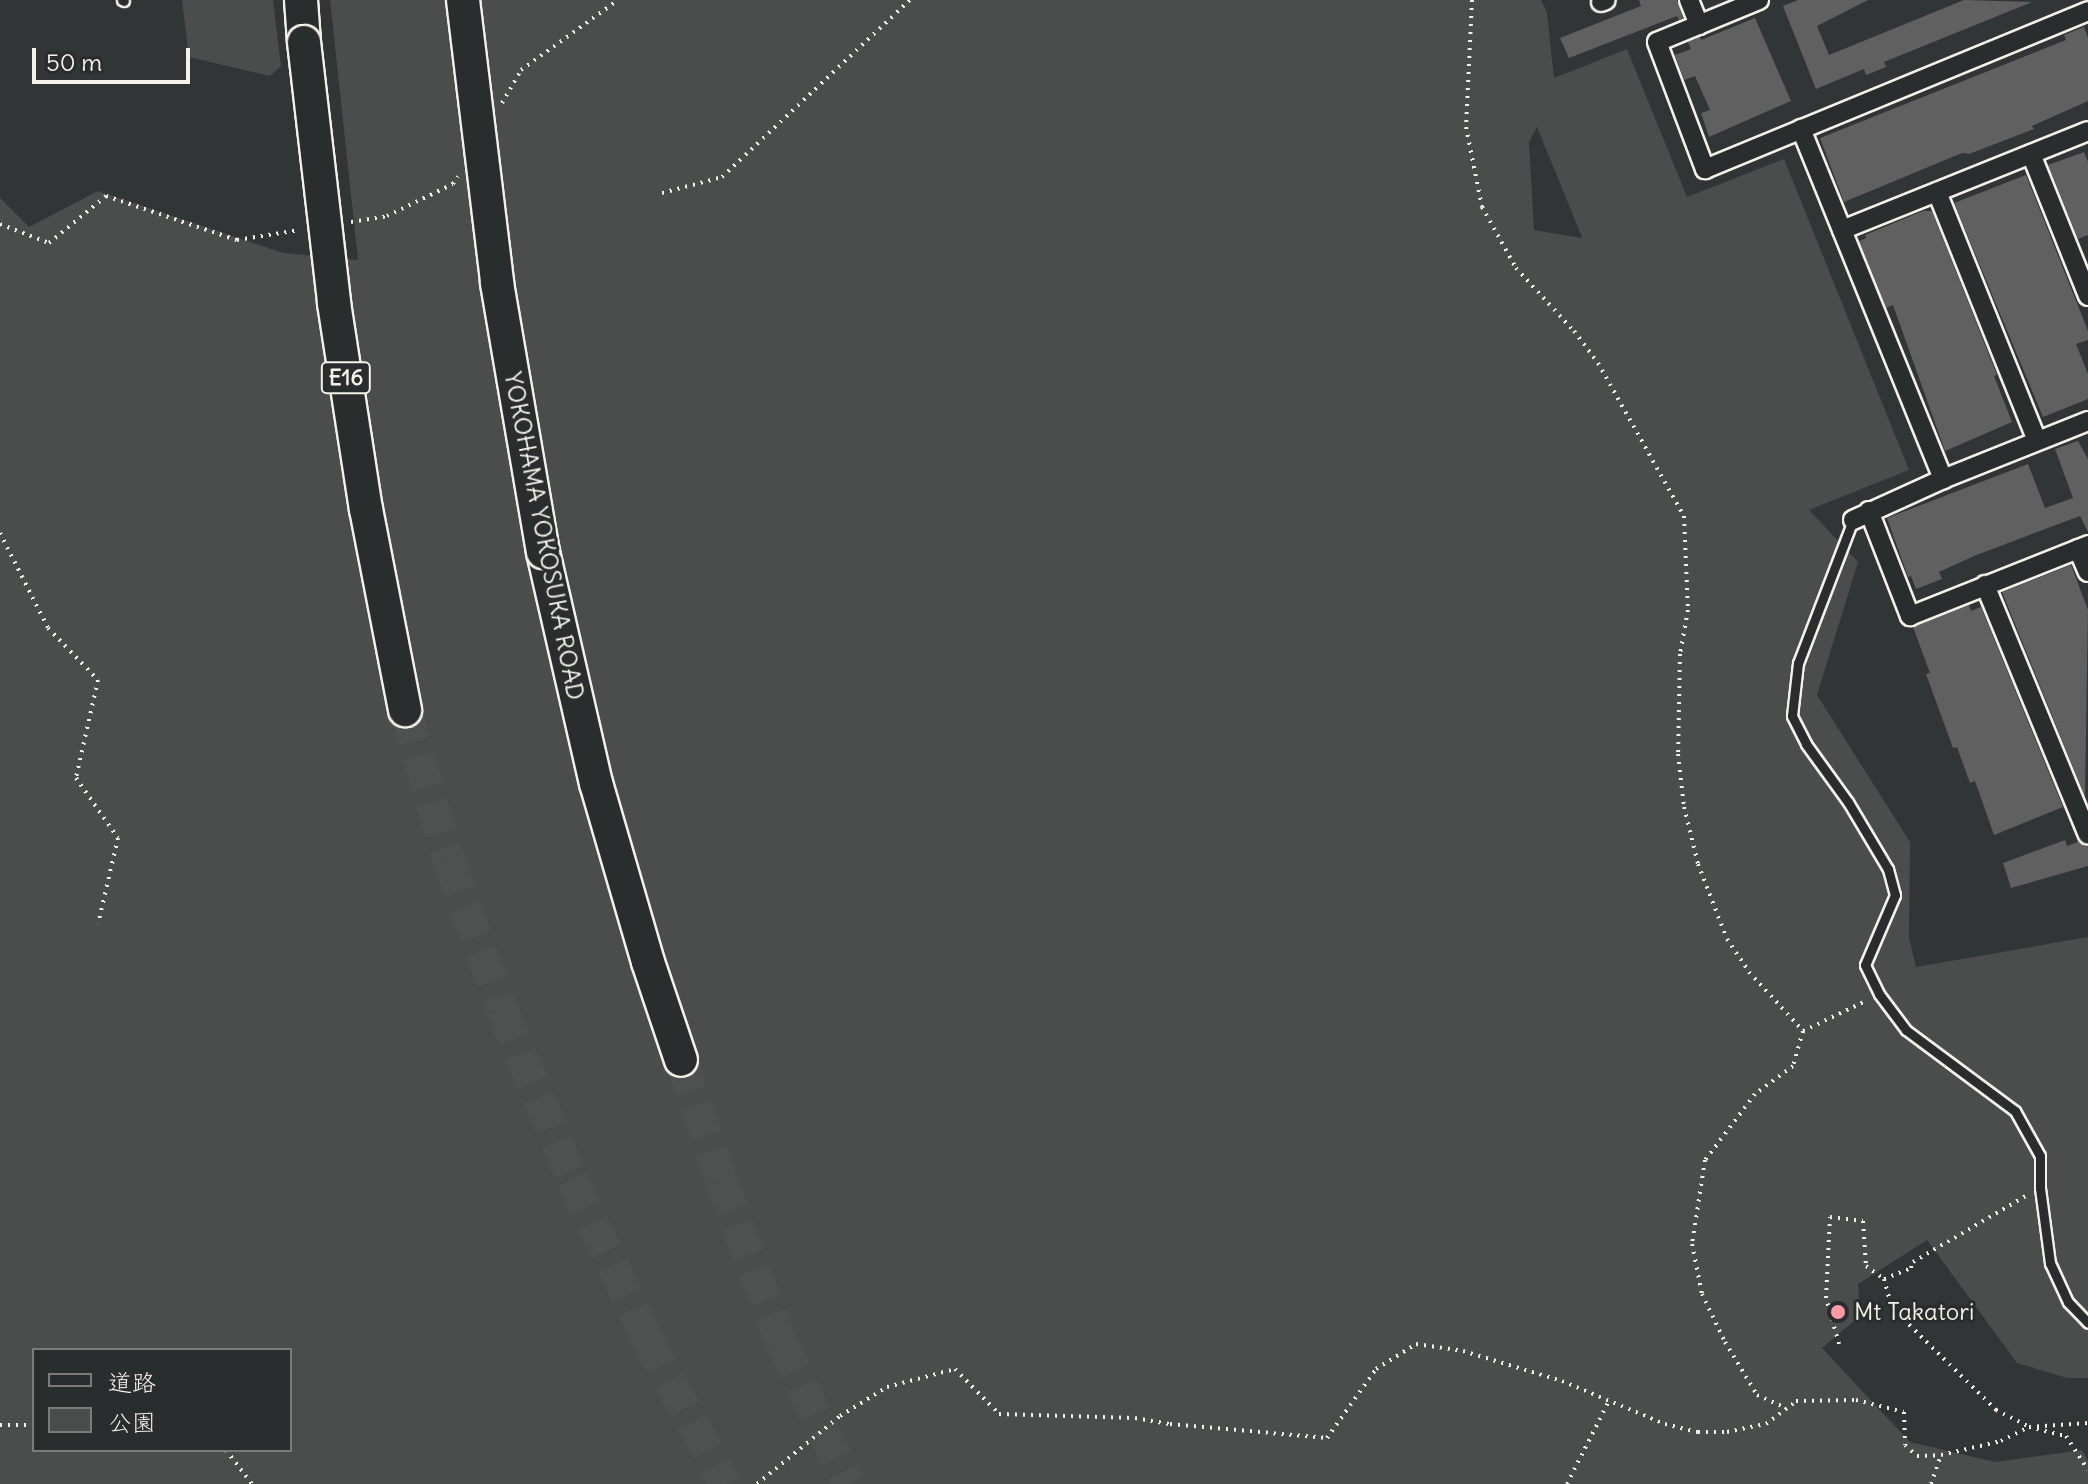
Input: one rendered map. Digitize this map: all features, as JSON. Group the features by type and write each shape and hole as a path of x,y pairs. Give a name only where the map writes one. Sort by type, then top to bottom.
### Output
{"highway":[{"name":"E16","path":"301,0 337,318 366,509 405,710"},
{"name":"YOKOHAMA YOKOSUKA ROAD","path":"463,0 497,283 543,552 596,783 648,962 681,1060"}],"street":[{"path":"1689,0 1699,25"},
{"path":"1759,0 1657,42 1705,169 2088,11"},
{"path":"1801,129 1943,479"},
{"path":"1842,230 2088,131"},
{"path":"2031,154 2088,296"},
{"path":"1937,192 2037,441"},
{"path":"2088,421 1861,515 1910,616 2083,547 2088,572"},
{"path":"1985,585 2088,835"}],"lane":[{"path":"1861,515 1798,663 1792,716 1806,744 1848,802 1888,869 1895,895 1865,965 1879,994 1906,1030 2015,1111 2040,1156 2040,1188 2050,1263 2068,1302 2088,1323"}],"path":[{"path":"662,193 722,177 910,0"},
{"path":"1472,0 1466,127 1482,207 1516,268 1574,331 1598,363 1684,516 1688,610 1680,654 1678,754 1684,807 1698,864 1727,939 1749,972 1803,1031"},
{"path":"0,533 48,628 98,680 76,778 118,838 98,924"},
{"path":"1786,1408 1757,1395 1725,1342 1702,1294 1692,1244 1705,1160 1755,1094 1793,1066 1803,1031 1879,994"},
{"path":"1884,1279 1911,1268 1913,1262 2040,1188"},
{"path":"1839,1344 1826,1298 1830,1217 1863,1221 1866,1266 1884,1279 1892,1308 1996,1410 2029,1427 2066,1436 2088,1470"},
{"path":"757,1484 840,1416 887,1387 955,1369 999,1414 1135,1418 1327,1438 1376,1369 1416,1344 1463,1351 1562,1381 1665,1424 1698,1432 1727,1432 1766,1424 1796,1401 1856,1400 1904,1412 1905,1445 1917,1456 1941,1455 2001,1441 2029,1427 2088,1423"},
{"path":"1567,1484 1609,1401"},
{"path":"0,1425 32,1425"},
{"path":"228,1452 252,1484"},
{"path":"1931,1484 1941,1455"}],"green space":[{"path":"182,0 273,0 281,66 270,76 189,57"},
{"path":"330,0 1541,0 1547,13 1554,78 1627,49 1687,197 1784,159 1909,470 1809,510 1858,562 1817,695 1910,842 1909,938 1916,967 2088,937 2088,1378 2067,1378 2017,1363 1927,1240 1858,1284 1860,1316 1822,1348 1910,1442 1995,1462 2082,1450 2088,1461 2088,1484 0,1484 0,198 29,227 98,191 283,253 358,260","holes":["1537,127 1582,237 1534,230 1529,142"]}],"building":[{"path":"1639,0 1677,0 1683,18 1679,20 1677,16 1569,58 1560,38 1641,6"},
{"path":"1798,0 1868,0 1817,26 1829,55 1964,0 2032,2 1884,62 1886,67 1866,75 1864,69 1816,89 1783,6"},
{"path":"1755,18 1791,101 1709,137 1701,113 1710,110 1695,76 1684,80 1675,55 1691,49 1688,42 1700,37 1701,40"},
{"path":"2084,27 2088,38 2088,101 2032,126 2034,129 1969,154 1962,153 1844,202 1820,138 2066,40 2064,35"},
{"path":"2084,152 2088,162 2088,235 2078,239 2048,165"},
{"path":"2026,175 2088,331 2088,340 2076,344 2088,374 2088,399 2043,417 1954,203"},
{"path":"1923,211 1932,211 1997,375 1994,376 2012,422 1945,451 1893,305 1886,308 1859,241 1866,238 1865,235"},
{"path":"2078,441 2088,459 2088,532 2080,516 1974,556 1939,572 1942,579 1916,589 1911,576 1908,577 1887,518 2028,464 2045,508 2073,498 2055,449"},
{"path":"2071,565 2088,610 2085,797 2002,592"},
{"path":"1969,605 1971,611 1981,607 2063,807 1994,835 1975,781 1970,783 1957,747 1953,748 1926,674 1930,673 1913,627"},
{"path":"2065,840 2067,846 2078,842 2088,847 2088,866 2011,888 2003,863"}],"tunnel":[{"path":"405,710 449,861 502,1009 572,1179 647,1338 725,1484"},
{"path":"681,1060 721,1180 781,1342 848,1484"}],"place":[{"name":"Mt Takatori","path":"1838,1312"}]}
